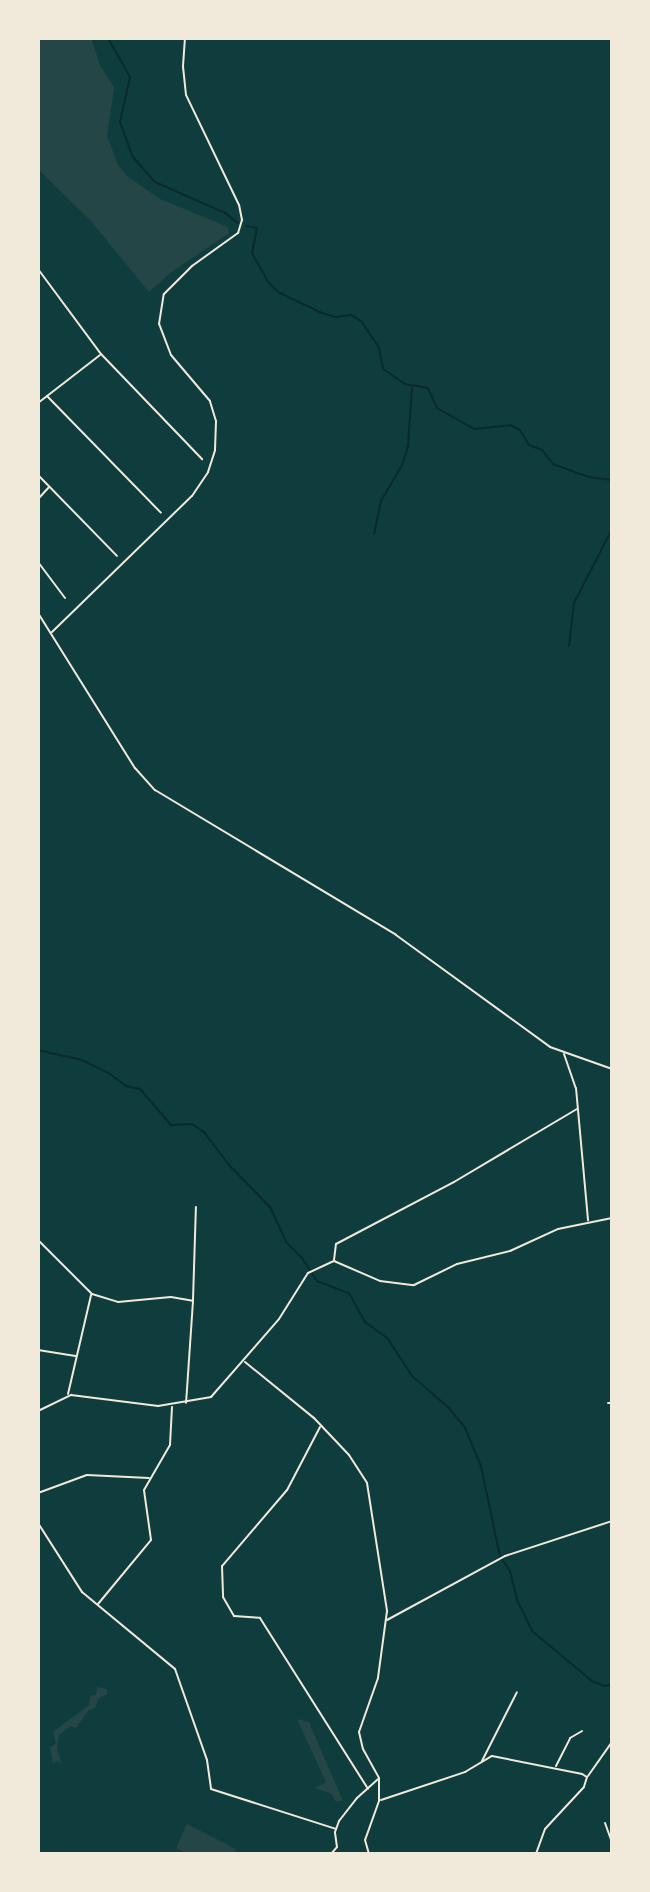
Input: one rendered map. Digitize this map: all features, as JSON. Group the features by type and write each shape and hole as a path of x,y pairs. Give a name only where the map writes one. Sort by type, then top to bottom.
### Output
{"street":[{"path":"52,633 56,625 192,496 208,472 215,450 216,421 210,401 171,355 159,324 164,294 192,266 238,233 242,220 239,205 186,95 183,66 185,38"},
{"path":"38,269 101,354 202,459"},
{"path":"38,403 101,354"},
{"path":"47,396 161,513"},
{"path":"38,475 117,556"},
{"path":"38,499 50,486"},
{"path":"38,562 65,598"},
{"path":"38,613 135,768 155,790 396,935 550,1047 612,1069"},
{"path":"564,1052 575,1080 588,1221"},
{"path":"334,1261 333,1248 336,1244 454,1182 577,1109"},
{"path":"186,1404 196,1207"},
{"path":"38,1411 68,1396 172,1406 214,1396 279,1319 308,1273 334,1261 386,1283 414,1285 457,1264 510,1251 558,1229 612,1218"},
{"path":"38,1240 92,1294 118,1302 184,1297 194,1292"},
{"path":"68,1396 92,1294"},
{"path":"184,1297 193,1301"},
{"path":"38,1350 76,1356"},
{"path":"244,1361 321,1425 355,1463 367,1483 387,1620 378,1678 359,1732 363,1749 379,1778 379,1801 366,1834 369,1854"},
{"path":"98,1604 151,1540 144,1492 149,1478 170,1445 172,1406"},
{"path":"321,1425 290,1485 224,1564 223,1597 234,1616 260,1618 368,1789"},
{"path":"38,1493 87,1475 149,1478"},
{"path":"387,1620 505,1556 612,1521"},
{"path":"38,1523 78,1587 175,1669 207,1760 211,1789 336,1829"},
{"path":"482,1763 517,1692"},
{"path":"555,1767 570,1738 582,1731"},
{"path":"536,1854 545,1829 583,1789 587,1777 612,1742"},
{"path":"379,1801 465,1772 492,1756 555,1767 587,1777"},
{"path":"331,1854 337,1847 336,1829 348,1807 379,1778"},
{"path":"605,1823 612,1842"}],"shaded area":[{"path":"38,38 91,38 100,65 114,88 107,136 118,165 127,176 160,199 228,227 229,233 170,273 149,292 91,221 38,169"},
{"path":"97,1687 107,1689 107,1694 98,1699 96,1707 88,1711 76,1728 71,1726 59,1735 57,1749 62,1765 58,1761 53,1763 50,1747 56,1743 53,1732 89,1705 90,1696 96,1695"},
{"path":"297,1719 309,1722 343,1801 335,1801 332,1794 315,1788 326,1782"},
{"path":"187,1824 236,1849 234,1854 188,1854 176,1848"}],"waterway":[{"path":"108,38 130,77 120,122 133,157 155,182 225,213 238,223"},
{"path":"246,226 257,228 252,253 268,282 280,293 322,313 336,317 351,315 361,321 379,348 383,369 405,384 428,388 437,408 474,429 510,425 520,430 529,445 542,450 553,464 588,477 612,480"},
{"path":"374,534 381,501 402,465 408,446 412,387"},
{"path":"569,646 574,603 612,529"},
{"path":"38,1050 82,1060 107,1072 126,1086 140,1089 171,1125 192,1124 204,1132 229,1165 270,1207 286,1242 302,1258 317,1281 349,1293 365,1322 388,1339 412,1376 449,1408 465,1428 481,1466 500,1557"},
{"path":"502,1559 510,1571 518,1602 532,1631 592,1681 605,1686 612,1684"}]}
